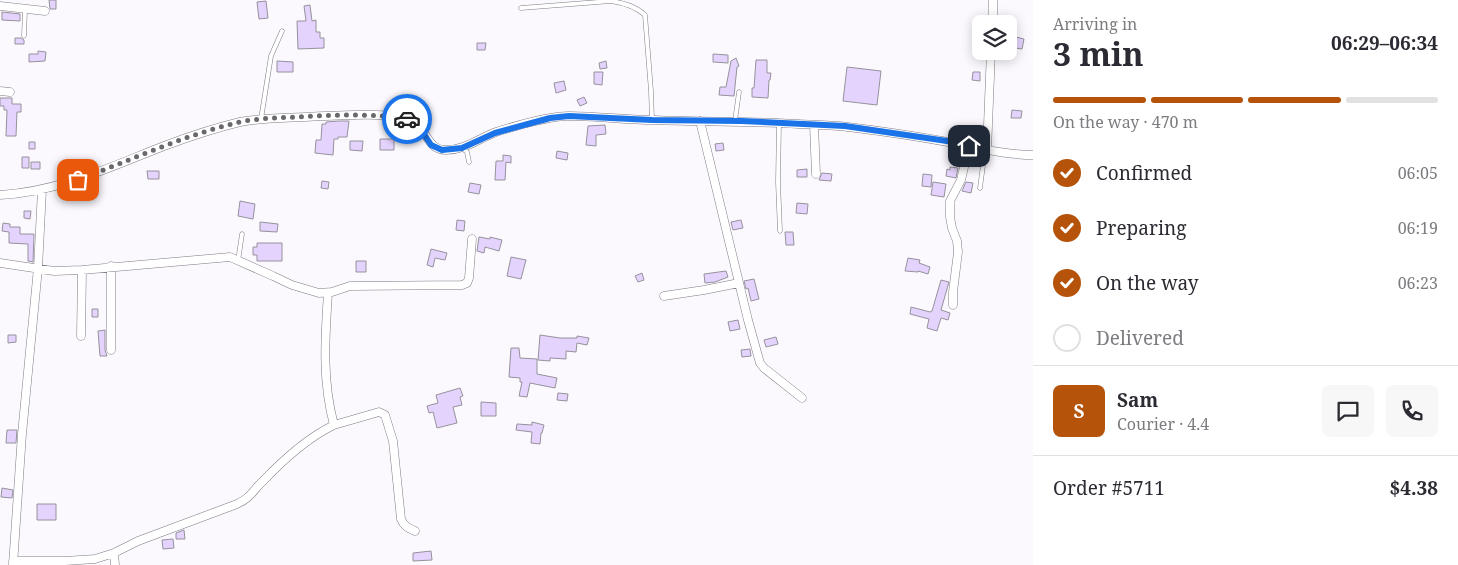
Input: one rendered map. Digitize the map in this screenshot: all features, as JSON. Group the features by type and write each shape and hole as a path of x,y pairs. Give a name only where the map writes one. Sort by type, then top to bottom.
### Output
{"street":[{"path":"993,0 993,15"},
{"path":"0,6 45,11"},
{"path":"986,150 991,60"},
{"path":"0,91 10,92"},
{"path":"0,196 42,190 78,180 166,145 241,122 307,117 388,116 409,119 422,128 431,145 442,150 462,148 495,133 558,116 845,126 947,141 986,150 1033,155"},
{"path":"700,121 760,363 802,398"},
{"path":"814,125 816,174"},
{"path":"953,305 954,274 958,252 950,217 950,201 961,180 969,146"},
{"path":"42,190 38,268 22,434 13,563 95,559 245,500 250,497 261,482 320,432 334,425 379,412 385,416 392,441 401,519 408,528 415,531"},
{"path":"0,263 54,270 82,270 230,257 292,285 319,293 328,293 350,286 462,285 467,283 469,278 472,239"},
{"path":"111,266 111,350"},
{"path":"81,336 82,270"},
{"path":"664,296 739,283"},
{"path":"328,293 325,372 327,396 334,425"},
{"path":"114,553 115,565"}],"lane":[{"path":"521,8 611,1 637,8 645,15 652,120"},
{"path":"24,36 25,9"},
{"path":"261,119 271,56 282,31"},
{"path":"735,121 739,92"},
{"path":"779,123 778,182 780,232"},
{"path":"462,148 467,152 469,162"},
{"path":"980,188 986,150"},
{"path":"238,261 242,234"}],"building":[{"path":"49,0 56,0 56,9 50,9"},
{"path":"266,1 268,18 259,19 257,2"},
{"path":"310,5 312,21 316,20 316,32 320,32 320,38 324,38 324,48 298,49 297,21 306,21 304,6"},
{"path":"2,12 20,14 20,21 2,20"},
{"path":"1017,37 1024,39 1022,49 1017,48"},
{"path":"15,38 24,40 24,44 15,44"},
{"path":"477,43 486,43 485,50 477,50"},
{"path":"38,51 46,52 45,61 29,62 29,54 38,54"},
{"path":"713,54 728,55 728,63 713,62"},
{"path":"736,58 739,66 737,67 734,96 719,95 720,87 726,87 731,61"},
{"path":"756,60 767,60 767,73 771,73 768,98 752,97"},
{"path":"277,61 293,62 293,72 277,72"},
{"path":"606,61 607,68 600,69 599,63"},
{"path":"847,67 881,71 877,105 843,101"},
{"path":"594,72 603,72 602,85 594,84"},
{"path":"973,72 980,72 980,81 972,80"},
{"path":"564,81 566,90 556,93 554,83"},
{"path":"584,97 587,103 580,106 577,100"},
{"path":"0,98 12,98 12,104 21,104 21,112 17,112 16,136 6,136 7,110 4,110 4,106 0,106"},
{"path":"1012,110 1022,111 1021,118 1011,118"},
{"path":"349,121 347,137 334,139 333,155 315,153 316,140 321,140 322,124"},
{"path":"605,125 606,134 596,135 596,146 586,145 588,126"},
{"path":"380,139 394,139 394,150 380,150"},
{"path":"350,141 363,141 362,151 350,150"},
{"path":"29,142 35,142 35,149 29,149"},
{"path":"723,143 724,150 716,151 715,144"},
{"path":"557,151 568,153 567,160 556,158"},
{"path":"503,155 511,156 511,163 506,162 505,180 495,180 496,161 503,161"},
{"path":"22,157 29,157 29,168 22,168"},
{"path":"31,162 40,162 40,169 31,169"},
{"path":"950,167 958,168 956,178 946,176 947,169 950,170"},
{"path":"807,169 807,177 797,177 797,170"},
{"path":"147,171 159,171 159,179 148,179"},
{"path":"822,173 832,174 831,181 819,180"},
{"path":"923,174 932,175 931,187 922,186"},
{"path":"322,181 329,182 328,189 321,188"},
{"path":"933,182 946,184 944,197 931,195"},
{"path":"966,182 973,183 971,193 962,191"},
{"path":"470,183 481,185 479,194 468,192"},
{"path":"240,201 255,204 253,219 238,216"},
{"path":"797,203 808,204 807,214 796,213"},
{"path":"24,211 31,211 30,219 24,218"},
{"path":"457,220 465,221 464,231 456,230"},
{"path":"741,220 743,228 733,230 731,222"},
{"path":"260,222 278,224 277,232 260,231"},
{"path":"3,223 10,224 10,227 20,227 20,234 34,234 33,262 28,261 28,244 9,243 9,232 2,231"},
{"path":"785,232 793,232 794,245 786,245"},
{"path":"479,237 502,240 499,251 485,247 484,253 477,251"},
{"path":"257,243 282,243 282,261 257,261 257,255 253,255 253,247 257,247"},
{"path":"431,249 447,253 445,260 435,258 433,267 427,265"},
{"path":"511,257 526,260 521,279 507,276"},
{"path":"908,258 920,260 919,263 930,267 928,274 918,271 905,271"},
{"path":"356,261 366,261 366,272 356,272"},
{"path":"726,271 728,277 715,282 705,283 704,274"},
{"path":"642,273 644,280 638,282 635,276"},
{"path":"754,279 759,299 751,301 744,281"},
{"path":"941,280 949,282 941,310 950,313 948,320 941,318 937,331 927,328 929,319 910,314 911,307 932,311"},
{"path":"92,309 98,309 98,317 92,317"},
{"path":"738,320 740,329 730,331 728,322"},
{"path":"105,330 105,350 107,356 100,356 98,331"},
{"path":"8,335 16,335 16,342 8,343"},
{"path":"540,335 560,338 577,338 577,336 589,338 587,345 577,343 576,352 566,351 566,359 550,358 550,361 538,360"},
{"path":"776,337 778,344 766,347 764,340"},
{"path":"511,348 519,348 520,358 537,359 537,374 557,378 555,388 530,383 527,397 519,396 522,382 520,382 520,378 509,377"},
{"path":"750,349 751,356 742,357 741,350"},
{"path":"460,388 463,396 460,397 462,405 453,407 457,423 437,428 433,412 429,413 427,406 438,403 436,395"},
{"path":"558,393 568,394 567,401 557,400"},
{"path":"481,402 496,403 496,416 481,416"},
{"path":"532,422 544,425 540,444 531,443 532,432 516,430 517,424 532,425"},
{"path":"7,430 17,430 16,443 6,443"},
{"path":"2,488 13,490 12,498 1,497"},
{"path":"37,504 56,504 56,520 37,520"},
{"path":"184,530 185,539 176,539 176,533"},
{"path":"173,539 174,548 163,549 162,540"},
{"path":"431,551 432,560 413,561 413,553"}],"way so far":[{"path":"78,180 166,145 241,122 261,119 357,115 407,119"}],"route":[{"path":"407,119 418,124 431,145 442,150 462,148 495,133 558,116 845,126 969,146"}]}
